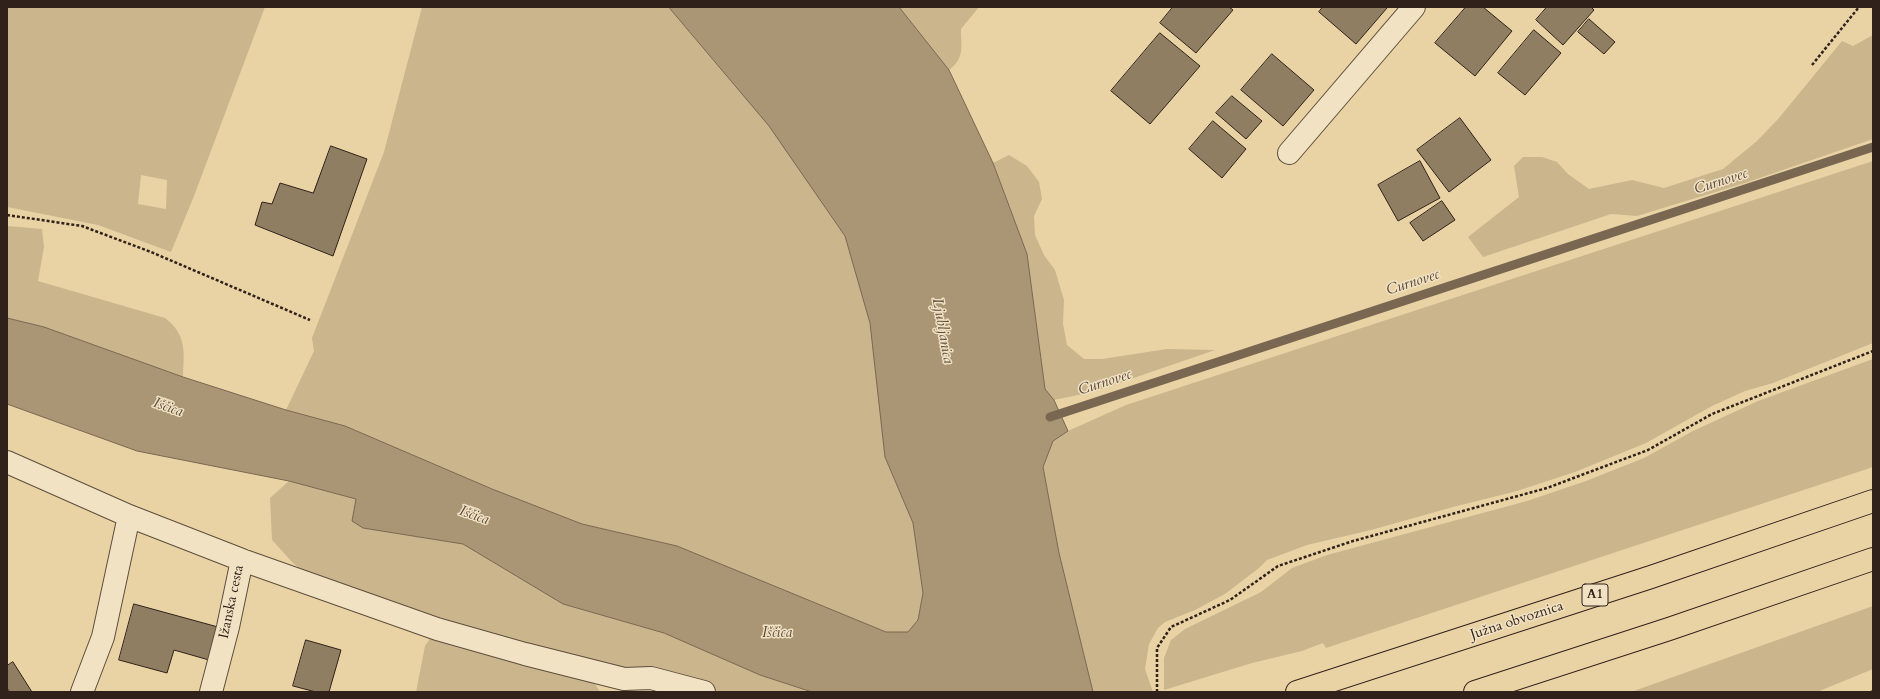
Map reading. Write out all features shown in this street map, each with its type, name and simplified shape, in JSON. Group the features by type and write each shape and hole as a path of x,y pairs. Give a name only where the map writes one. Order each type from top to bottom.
{"highway":[{"name":"Južna obvoznica","path":"1306,689 1651,577 1873,501"},
{"path":"1475,692 1669,629 1873,559"}],"street":[{"path":"1289,154 1414,7"},
{"name":"Ižanska cesta","path":"7,462 128,516 242,560 228,627 211,692"},
{"path":"82,692 103,637 128,516"},
{"path":"242,560 437,629 624,680 651,678 704,692"}],"path":[{"path":"1812,65 1859,7"},
{"path":"7,215 82,226 152,252 310,320"},
{"path":"1157,692 1157,648 1171,627 1230,600 1278,566 1353,541 1547,488 1648,450 1712,414 1873,351"}],"shaded area":[{"path":"7,7 265,7 194,196 171,252 98,225 7,207","holes":["141,175 167,180 166,209 138,204"]},
{"path":"422,7 670,7 765,117 845,236 864,298 877,355 885,457 913,523 923,593 918,620 908,632 886,632 677,546 582,524 492,489 345,426 286,410 314,351 312,338 384,152"},
{"path":"899,7 979,7 961,29 961,52 958,61 954,66 949,70"},
{"path":"1873,35 1873,139 1748,182 1637,216 1611,214 1483,257 1468,237 1519,197 1514,166 1523,157 1542,157 1557,162 1568,174 1589,189 1632,180 1664,188 1723,169 1757,141 1779,118 1842,41 1853,46"},
{"path":"1009,155 1027,166 1039,182 1042,199 1034,216 1035,235 1044,255 1055,270 1064,300 1063,324 1067,345 1084,359 1102,359 1167,349 1215,350 1093,392 1054,400 1045,389 1027,254 993,163"},
{"path":"1873,161 1873,343 1773,383 1745,391 1712,406 1646,443 1575,472 1517,491 1371,530 1307,545 1267,560 1225,594 1195,610 1165,622 1158,628 1149,644 1145,669 1153,692 1093,692 1059,553 1043,467 1053,441 1068,431 1126,405"},
{"path":"7,226 42,229 44,247 38,281 165,318 172,324 181,337 183,344 183,377 44,327 7,318"},
{"path":"1873,359 1873,467 1326,648 1323,643 1302,651 1252,663 1164,690 1164,658 1171,640 1185,629 1261,592 1292,568 1327,555 1527,501 1586,481 1644,458 1693,431 1758,401"},
{"path":"289,481 357,499 352,521 363,528 463,544 563,604 664,633 760,675 811,692 722,692 647,672 602,669 316,581 293,563 272,540 270,498"},
{"path":"1873,606 1873,669 1817,692 1631,692"},
{"path":"433,634 590,676 600,692 416,692 425,646"}],"water":[{"path":"669,7 899,7 949,70 993,163 1027,254 1045,389 1054,400 1068,431 1053,441 1043,467 1059,553 1093,692 812,692 760,675 664,633 563,604 463,544 363,528 352,521 356,499 289,481 137,451 7,404 7,318 44,327 183,377 286,410 345,426 492,489 582,524 677,546 886,632 908,632 918,620 923,593 913,523 885,457 870,323 845,236 769,126"}],"building":[{"path":"1173,7 1229,7 1233,10 1196,53 1160,23"},
{"path":"1323,7 1387,8 1356,44 1319,12"},
{"path":"1466,7 1483,7 1512,31 1475,76 1435,43"},
{"path":"1547,7 1591,7 1594,10 1563,45 1536,20"},
{"path":"1589,19 1615,42 1604,54 1578,32"},
{"path":"1534,30 1561,53 1525,95 1498,73"},
{"path":"1160,33 1200,66 1150,124 1111,91"},
{"path":"1272,54 1314,90 1283,126 1241,90"},
{"path":"1232,96 1262,121 1246,139 1216,113"},
{"path":"1460,118 1491,160 1449,192 1417,150"},
{"path":"1213,121 1246,149 1222,178 1189,149"},
{"path":"331,146 367,159 333,256 255,225 262,202 272,204 280,183 313,193"},
{"path":"1420,161 1440,198 1398,221 1378,185"},
{"path":"1442,201 1455,220 1423,241 1410,223"},
{"path":"134,604 218,627 209,660 174,650 167,673 119,660"},
{"path":"306,640 341,650 329,692 316,692 293,686"},
{"path":"13,662 32,692 10,692 7,688 7,666"}],"waterway":[{"name":"Curnovec","path":"1050,417 1873,147"}],"water label":[{"name":"Ljubljanica","path":"942,331"},
{"name":"Iščica","path":"168,408"},
{"name":"Iščica","path":"474,516"},
{"name":"Iščica","path":"777,634"}]}
